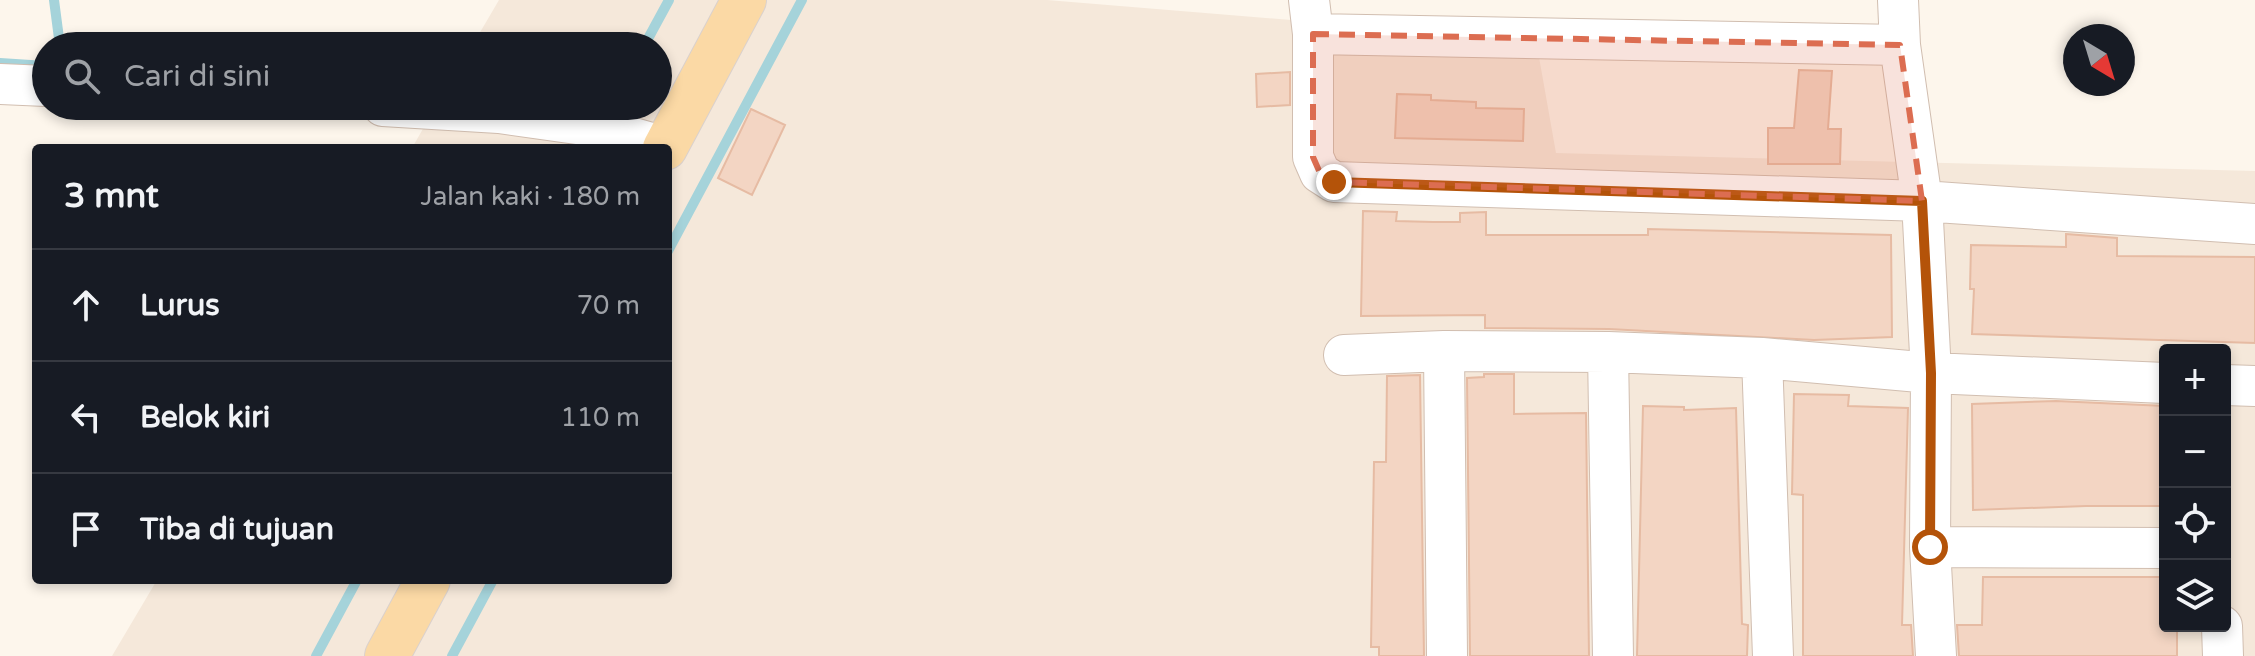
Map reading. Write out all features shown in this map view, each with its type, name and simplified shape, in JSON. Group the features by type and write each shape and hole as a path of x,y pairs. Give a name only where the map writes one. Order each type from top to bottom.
{"main road":[{"path":"672,114 744,0"},
{"path":"653,144 668,120"},
{"path":"387,656 426,584"}],"street":[{"path":"1898,0 1900,45 1922,201 1931,373 1930,547 1936,656"},
{"path":"1900,45 1311,17 1313,157 1320,173 1334,182 1922,201 2255,224"},
{"path":"0,84 32,85"},
{"path":"549,120 591,126 653,144"},
{"path":"1344,355 1444,351 1608,352 1762,358 1931,373 2159,383"},
{"path":"1444,351 1447,656"},
{"path":"1608,352 1613,656"},
{"path":"1762,358 1773,656"},
{"path":"2231,385 2255,386"},
{"path":"1930,547 2159,548"},
{"path":"2222,632 2223,656"}],"highlighted area":[{"path":"1313,34 1900,45 1922,201 1334,182 1320,173 1313,157"}],"shaded area":[{"path":"499,0 1047,0 1536,40 1556,153 2255,171 2255,656 112,656 155,584 672,584 672,144 414,144 428,120 672,120 672,32 480,32"}],"building":[{"path":"1799,70 1832,71 1828,129 1841,129 1840,164 1768,164 1768,128 1794,128"},
{"path":"1290,72 1290,105 1257,107 1256,74"},
{"path":"1397,94 1431,95 1431,100 1476,102 1476,108 1524,109 1523,141 1395,138"},
{"path":"751,109 785,125 752,195 718,178"},
{"path":"1363,211 1397,212 1396,221 1433,222 1460,222 1460,213 1486,212 1486,235 1648,235 1648,229 1891,235 1892,337 1814,340 1609,329 1485,328 1485,315 1361,316"},
{"path":"2066,234 2117,238 2117,256 2255,257 2255,343 1972,334 1974,289 1970,289 1971,245 2066,247"},
{"path":"1484,374 1514,374 1514,414 1586,413 1589,656 1470,656 1467,378 1484,377"},
{"path":"1420,375 1424,656 1379,656 1379,647 1371,647 1374,462 1386,462 1387,376"},
{"path":"1794,394 1849,395 1848,406 1908,408 1902,625 1911,625 1913,656 1803,656 1803,495 1792,494"},
{"path":"2056,401 2159,406 2159,506 1973,510 1972,404"},
{"path":"1643,406 1684,407 1684,410 1736,408 1742,624 1748,625 1747,656 1637,656"},
{"path":"1983,577 2159,577 2159,632 2177,632 2177,656 1959,656 1957,625 1982,625"}],"waterway":[{"path":"54,0 58,32"},
{"path":"652,32 669,0"},
{"path":"672,244 802,0"},
{"path":"0,63 32,65"},
{"path":"316,656 355,584"},
{"path":"452,656 491,584"}],"route":[{"path":"1334,182 1443,188 1922,201 1931,373 1930,547"}]}
